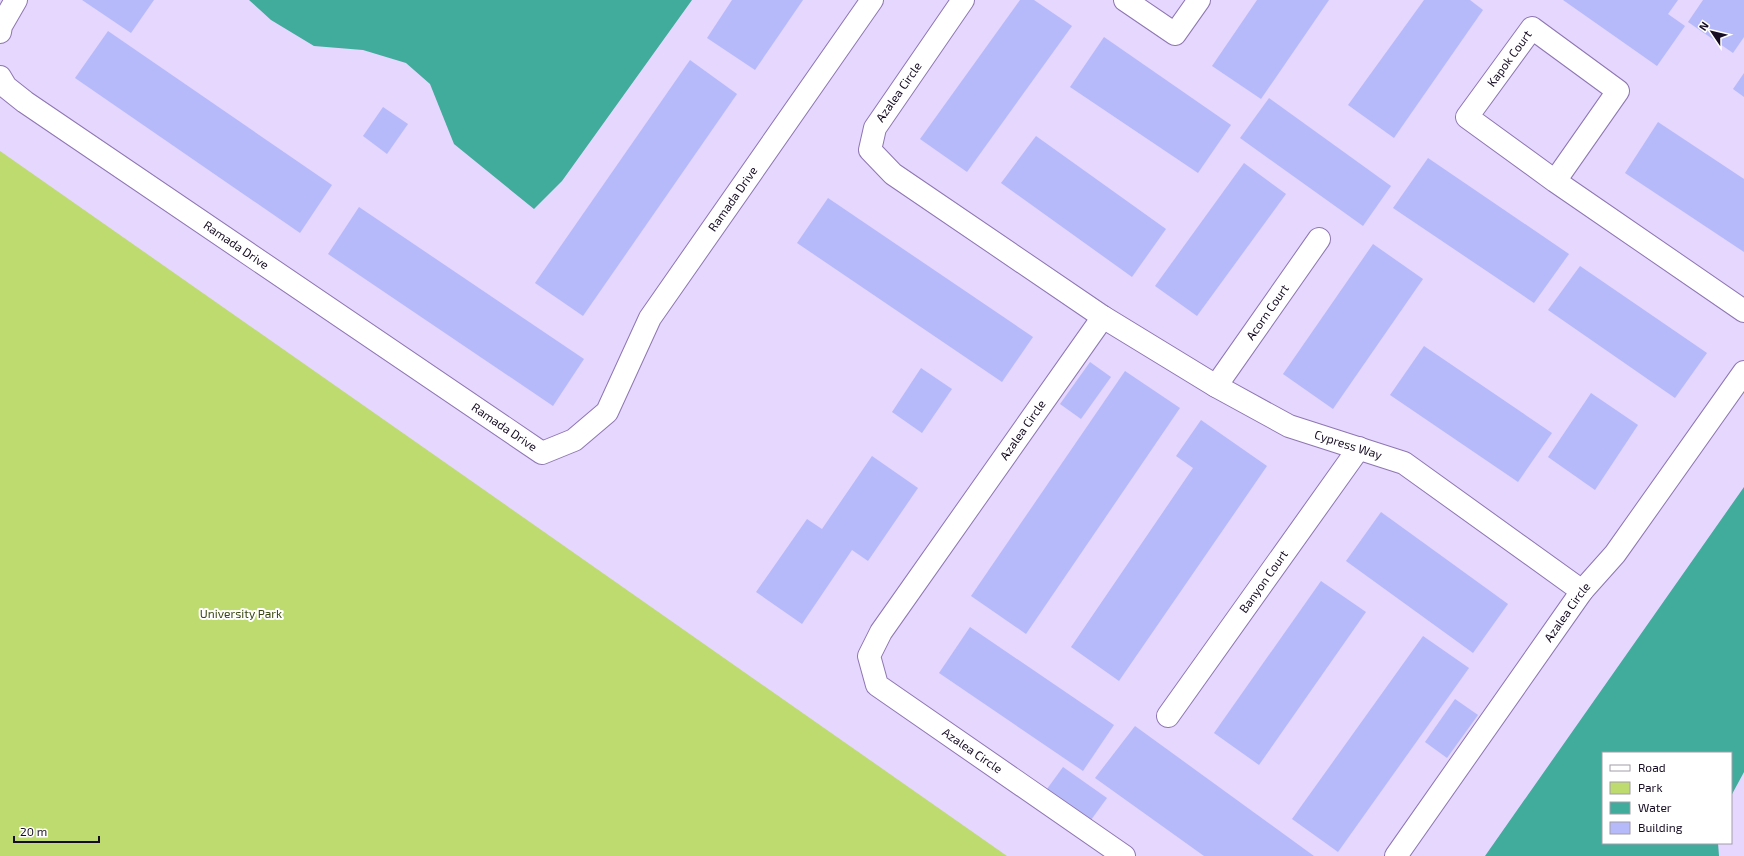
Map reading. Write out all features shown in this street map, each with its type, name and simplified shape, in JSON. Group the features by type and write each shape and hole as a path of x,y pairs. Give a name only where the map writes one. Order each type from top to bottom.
{"street":[{"path":"0,32 1,26 16,0"},
{"name":"Ramada Drive","path":"0,77 6,87 25,102 542,453 574,440 607,412 650,318 872,0"},
{"name":"Azalea Circle","path":"963,0 875,128 870,150 893,174 1103,317 881,632 869,656 877,685 1124,856"},
{"path":"1125,0 1175,34 1199,0"},
{"name":"Kapok Court","path":"1555,181 1618,91 1532,28 1467,117 1555,181 1744,311"},
{"name":"Acorn Court","path":"1216,386 1319,239"},
{"name":"Cypress Way","path":"1103,317 1216,386 1289,426 1404,463 1582,591"},
{"name":"Azalea Circle","path":"1396,856 1582,591 1615,554 1744,372"},
{"name":"Banyon Court","path":"1168,716 1359,448"}],"green space":[{"name":"University Park","path":"0,151 1007,856 0,856"}],"water":[{"path":"249,0 692,0 562,181 534,209 454,144 430,84 406,63 363,50 314,46 271,20"},
{"path":"1744,487 1744,772 1732,794 1732,752 1602,752 1602,844 1718,844 1719,856 1485,856"}],"building":[{"path":"82,0 154,0 131,33"},
{"path":"732,0 803,0 755,70 707,38"},
{"path":"1020,0 1034,0 1072,26 967,172 920,139"},
{"path":"1257,0 1329,0 1261,99 1212,66"},
{"path":"1424,0 1470,0 1483,10 1394,138 1348,105"},
{"path":"1563,0 1678,0 1668,14 1685,26 1657,66"},
{"path":"1703,0 1744,0 1744,37 1733,53 1688,22"},
{"path":"108,31 332,185 300,233 75,78"},
{"path":"1104,37 1231,125 1198,173 1070,87"},
{"path":"690,60 737,94 583,316 535,283"},
{"path":"1744,73 1744,97 1733,89"},
{"path":"1269,98 1391,186 1363,226 1240,138"},
{"path":"383,107 408,124 387,154 363,136"},
{"path":"1658,122 1744,179 1744,252 1625,173"},
{"path":"1036,136 1166,229 1132,277 1001,183"},
{"path":"1428,158 1569,254 1534,303 1393,208"},
{"path":"1244,163 1286,194 1197,316 1155,286"},
{"path":"828,198 1033,337 1002,382 797,243"},
{"path":"359,207 584,359 553,406 328,254"},
{"path":"1373,244 1423,279 1333,409 1283,374"},
{"path":"1580,266 1707,353 1675,398 1548,310"},
{"path":"1424,346 1552,433 1518,482 1390,395"},
{"path":"1090,362 1111,377 1081,419 1060,404"},
{"path":"921,368 952,389 922,433 892,412"},
{"path":"1125,371 1180,408 1026,634 971,596"},
{"path":"1591,393 1638,425 1595,490 1548,457"},
{"path":"1201,420 1267,466 1119,681 1071,647 1193,468 1176,456"},
{"path":"872,456 918,488 868,561 852,550 802,624 756,592 807,519 822,529"},
{"path":"1381,512 1508,604 1473,653 1346,561"},
{"path":"1321,581 1366,612 1259,765 1214,733"},
{"path":"970,627 1114,725 1083,771 939,673"},
{"path":"1423,636 1469,668 1338,852 1292,819"},
{"path":"1455,699 1478,715 1447,758 1425,742"},
{"path":"1135,726 1314,856 1204,856 1095,778"},
{"path":"1063,767 1107,798 1091,820 1047,789"}]}
